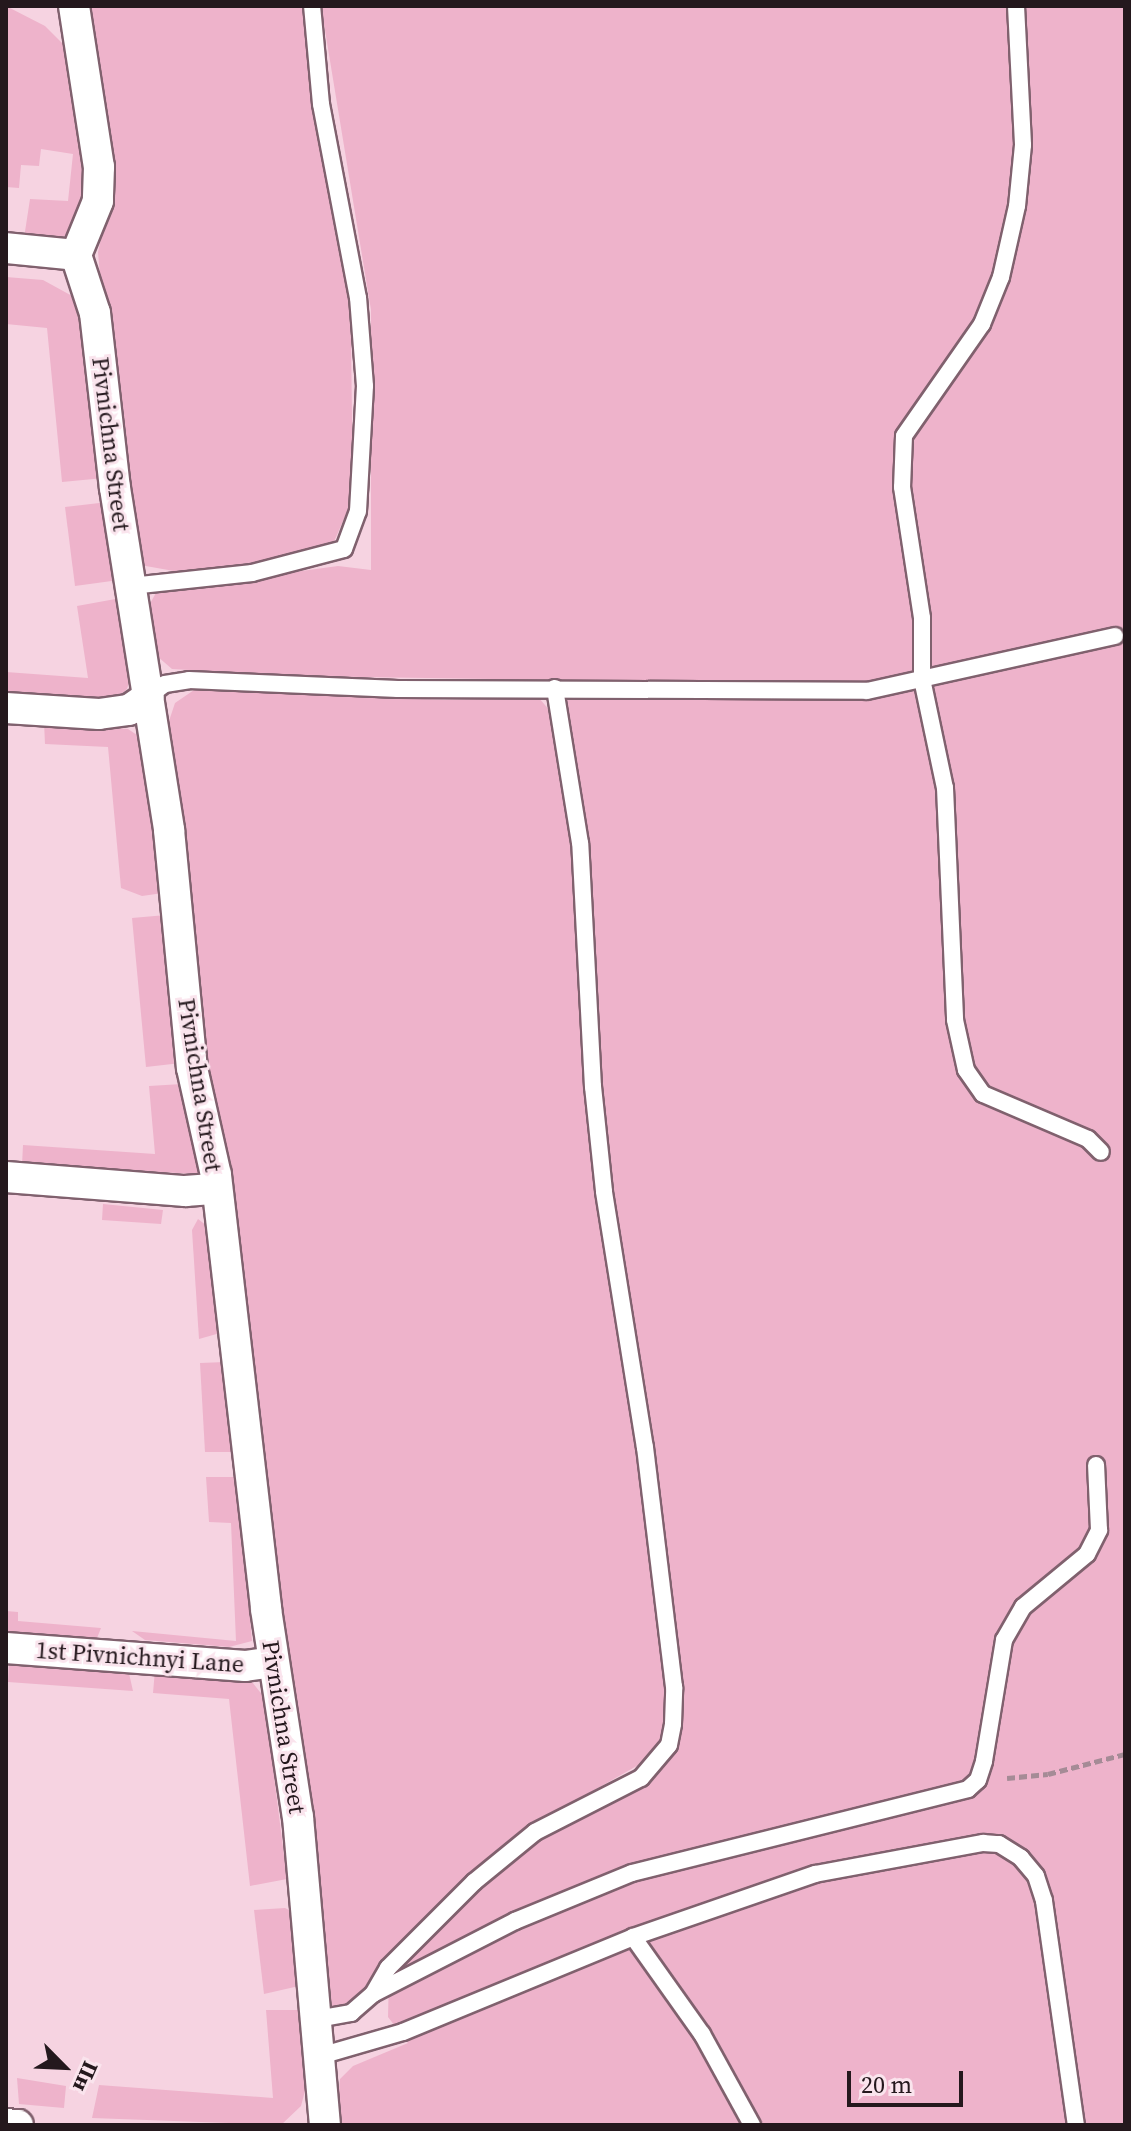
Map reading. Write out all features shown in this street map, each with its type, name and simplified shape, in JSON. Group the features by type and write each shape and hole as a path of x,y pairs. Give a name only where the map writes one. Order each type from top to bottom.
{"street":[{"path":"6,248 76,255 98,201 99,167 74,6"},
{"name":"Pivnichna Street","path":"76,255 95,313 131,586 169,830 192,1068 216,1189 273,1662 298,1817 325,2125"},
{"path":"6,708 99,714 129,710 149,696"},
{"path":"6,1177 185,1191 216,1189"},
{"name":"1st Pivnichnyi Lane","path":"6,1648 245,1666 273,1662"},
{"path":"6,2124 18,2125"}],"lane":[{"path":"131,586 252,573 344,549 358,511 365,386 360,323 321,104 312,6"},
{"path":"1016,6 1023,145 1017,206 1001,277 982,324 904,436 902,487 922,618 922,679 945,788 955,1020 966,1070 983,1094 1088,1139 1101,1152"},
{"path":"149,696 165,684 189,680 398,689 867,691 1115,636"},
{"path":"373,1994 388,1968 474,1882 535,1832 641,1778 669,1745 673,1724 674,1687 645,1448 601,1161 580,843 555,688"},
{"path":"317,2019 351,2013 373,1994 515,1921 632,1873 968,1789 978,1780 1004,1640 1023,1607 1087,1554 1099,1530 1096,1465"},
{"path":"320,2056 403,2032 633,1937 815,1874 983,1843 999,1844 1026,1862 1044,1901 1076,2125"},
{"path":"633,1937 702,2034 752,2125"}],"path":[{"path":"978,1780 1048,1774 1125,1754"}],"shaded area":[{"path":"6,6 45,26 71,52 87,203 67,235 49,241 24,238 30,199 68,201 73,154 41,149 39,166 21,165 19,188 6,187"},
{"path":"86,6 305,6 347,279 351,339 353,498 333,544 296,559 231,567 174,571 140,565 102,300 98,252 110,198"},
{"path":"321,6 1125,6 1125,2125 336,2125 340,2079 353,2066 408,2043 388,2017 389,1976 482,1886 541,1838 647,1780 673,1749 651,1445 610,1190 599,1086 587,840 559,680 296,676 172,669 157,656 147,609 157,591 338,566 371,570 371,310"},
{"path":"6,277 43,280 74,297 83,318 104,478 62,482 47,328 6,324"},
{"path":"108,502 119,580 75,586 65,507"},
{"path":"121,598 131,676 127,689 110,704 6,699 6,672 88,678 77,606"},
{"path":"197,688 445,700 538,697 551,712 570,818 586,1110 634,1407 668,1694 662,1739 642,1763 515,1835 384,1963 369,1986 337,2010 330,2010 198,1009 170,757 168,724 175,703"},
{"path":"44,722 128,729 140,737 163,893 142,896 121,888 108,747 45,744"},
{"path":"166,915 181,1063 146,1067 132,918"},
{"path":"182,1084 203,1168 197,1174 22,1165 23,1145 155,1154 149,1086"},
{"path":"103,1204 163,1210 161,1224 102,1220"},
{"path":"198,1219 207,1226 211,1241 220,1333 199,1339 192,1230"},
{"path":"225,1362 236,1452 205,1452 200,1363"},
{"path":"206,1477 238,1477 252,1641 229,1647 145,1640 132,1631 236,1641 231,1523 209,1522"},
{"path":"6,1611 18,1612 18,1621 101,1628 97,1638 6,1634"},
{"path":"9,1660 128,1669 133,1691 8,1682"},
{"path":"155,1670 236,1677 252,1682 264,1697 287,1879 250,1886 229,1699 153,1693"},
{"path":"285,1908 291,1911 299,1986 264,1994 254,1910"},
{"path":"266,2010 302,2010 306,2087 301,2106 281,2125 92,2118 99,2085 273,2098"},
{"path":"17,2078 66,2086 64,2108 19,2104"}]}
